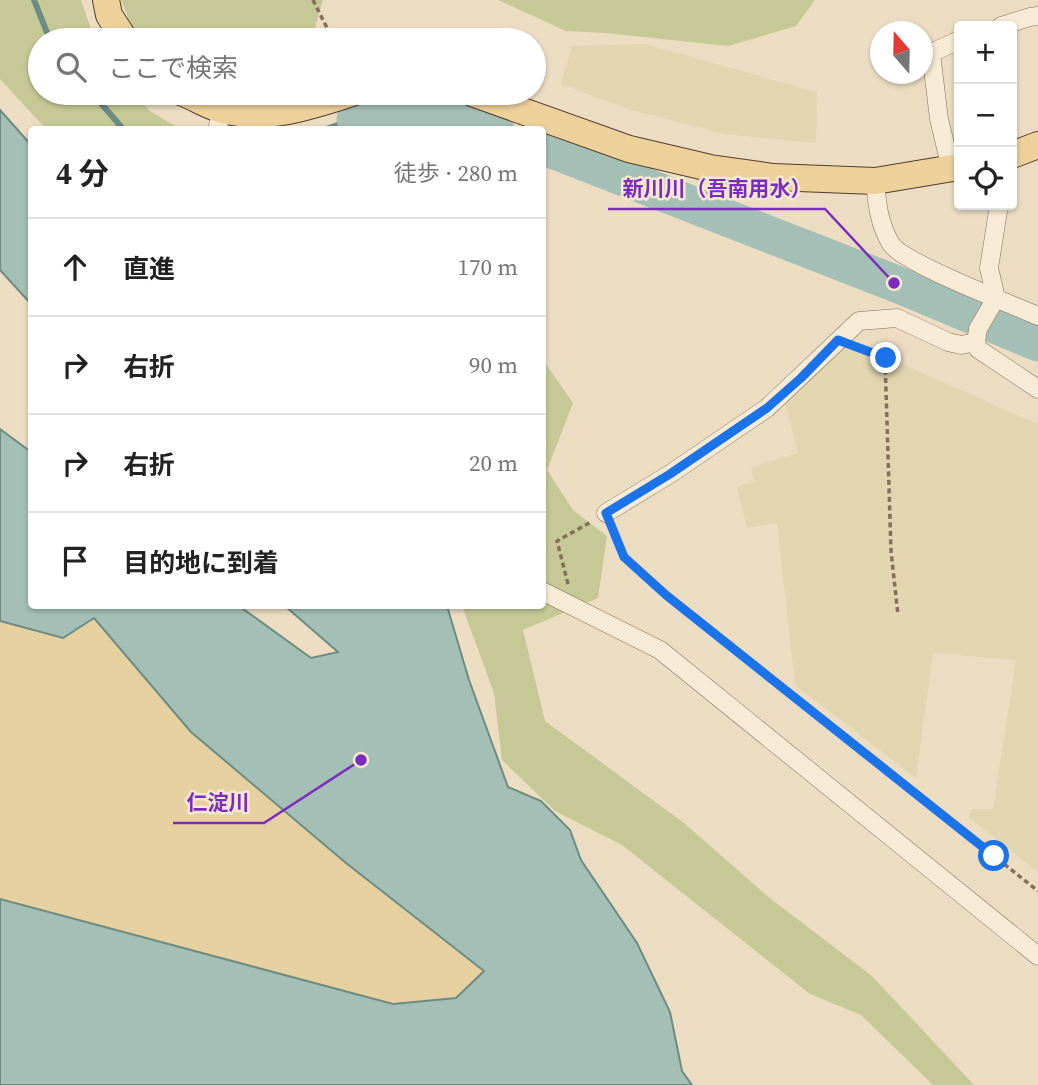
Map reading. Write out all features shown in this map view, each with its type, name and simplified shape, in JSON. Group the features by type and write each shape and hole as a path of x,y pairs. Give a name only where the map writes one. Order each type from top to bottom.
{"main road":[{"path":"106,0 110,15 118,28"},
{"path":"199,105 219,120 317,105"},
{"path":"506,105 629,149 710,168 773,177 875,181 954,168"},
{"path":"1017,153 1038,145"}],"street":[{"path":"1017,21 1038,16"},
{"path":"954,42 931,53 939,119 954,165"},
{"path":"875,181 879,219 892,247 993,304 1038,316"},
{"path":"998,210 989,268 993,304 977,336 978,349 1038,389"},
{"path":"606,513 670,474 767,408 859,321 897,318 948,342 961,345 977,336"},
{"path":"546,593 660,650 1038,956"}],"path":[{"path":"313,0 327,28"},
{"path":"838,340 886,358 891,551 898,615"},
{"path":"573,607 557,541 606,513 624,557 666,595 1038,891"}],"shaded area":[{"path":"645,44 817,92 816,143 724,134 628,109 561,84 572,46"},
{"path":"0,110 28,142 28,301 0,270"},
{"path":"839,346 893,360 1038,424 1038,872 969,818 972,809 993,809 1016,660 933,653 916,778 795,685 777,523 747,528 737,487 754,481 751,467 798,453 785,402"},
{"path":"0,429 28,450 28,609 243,609 311,658 338,652 288,609 448,609 469,680 508,787 541,801 570,830 581,860 637,943 670,1012 682,1071 692,1085 0,1085 0,899 393,1004 456,998 484,971 346,863 191,732 94,618 63,638 0,621"}],"green space":[{"path":"0,0 81,0 91,28 28,28 28,105 144,105 175,126 43,126 0,79"},
{"path":"121,0 323,0 315,28 132,28"},
{"path":"498,0 815,0 796,26 728,46 566,31"},
{"path":"390,121 425,126 361,126"},
{"path":"546,364 573,403 547,470 573,510 607,536 598,598 523,630 545,721 684,823 771,899 872,976 974,1085 933,1085 861,1015 810,994 622,845 555,811 502,760 494,693 463,609 546,609"}],"sand":[{"path":"94,618 191,732 346,863 484,971 456,998 394,1004 0,899 0,621 63,638"}],"waterway":[{"path":"34,0 45,28"},
{"path":"102,105 121,126"},
{"path":"355,119 396,108 437,110 484,126"},
{"path":"335,126 355,119"},
{"path":"546,148 894,283 1038,343"}],"place":[{"name":"新川川（吾南用水）","path":"894,283"},
{"name":"仁淀川","path":"361,760"}],"route":[{"path":"886,358 838,340 767,408 670,474 606,513 624,557 666,595 994,856"}]}
